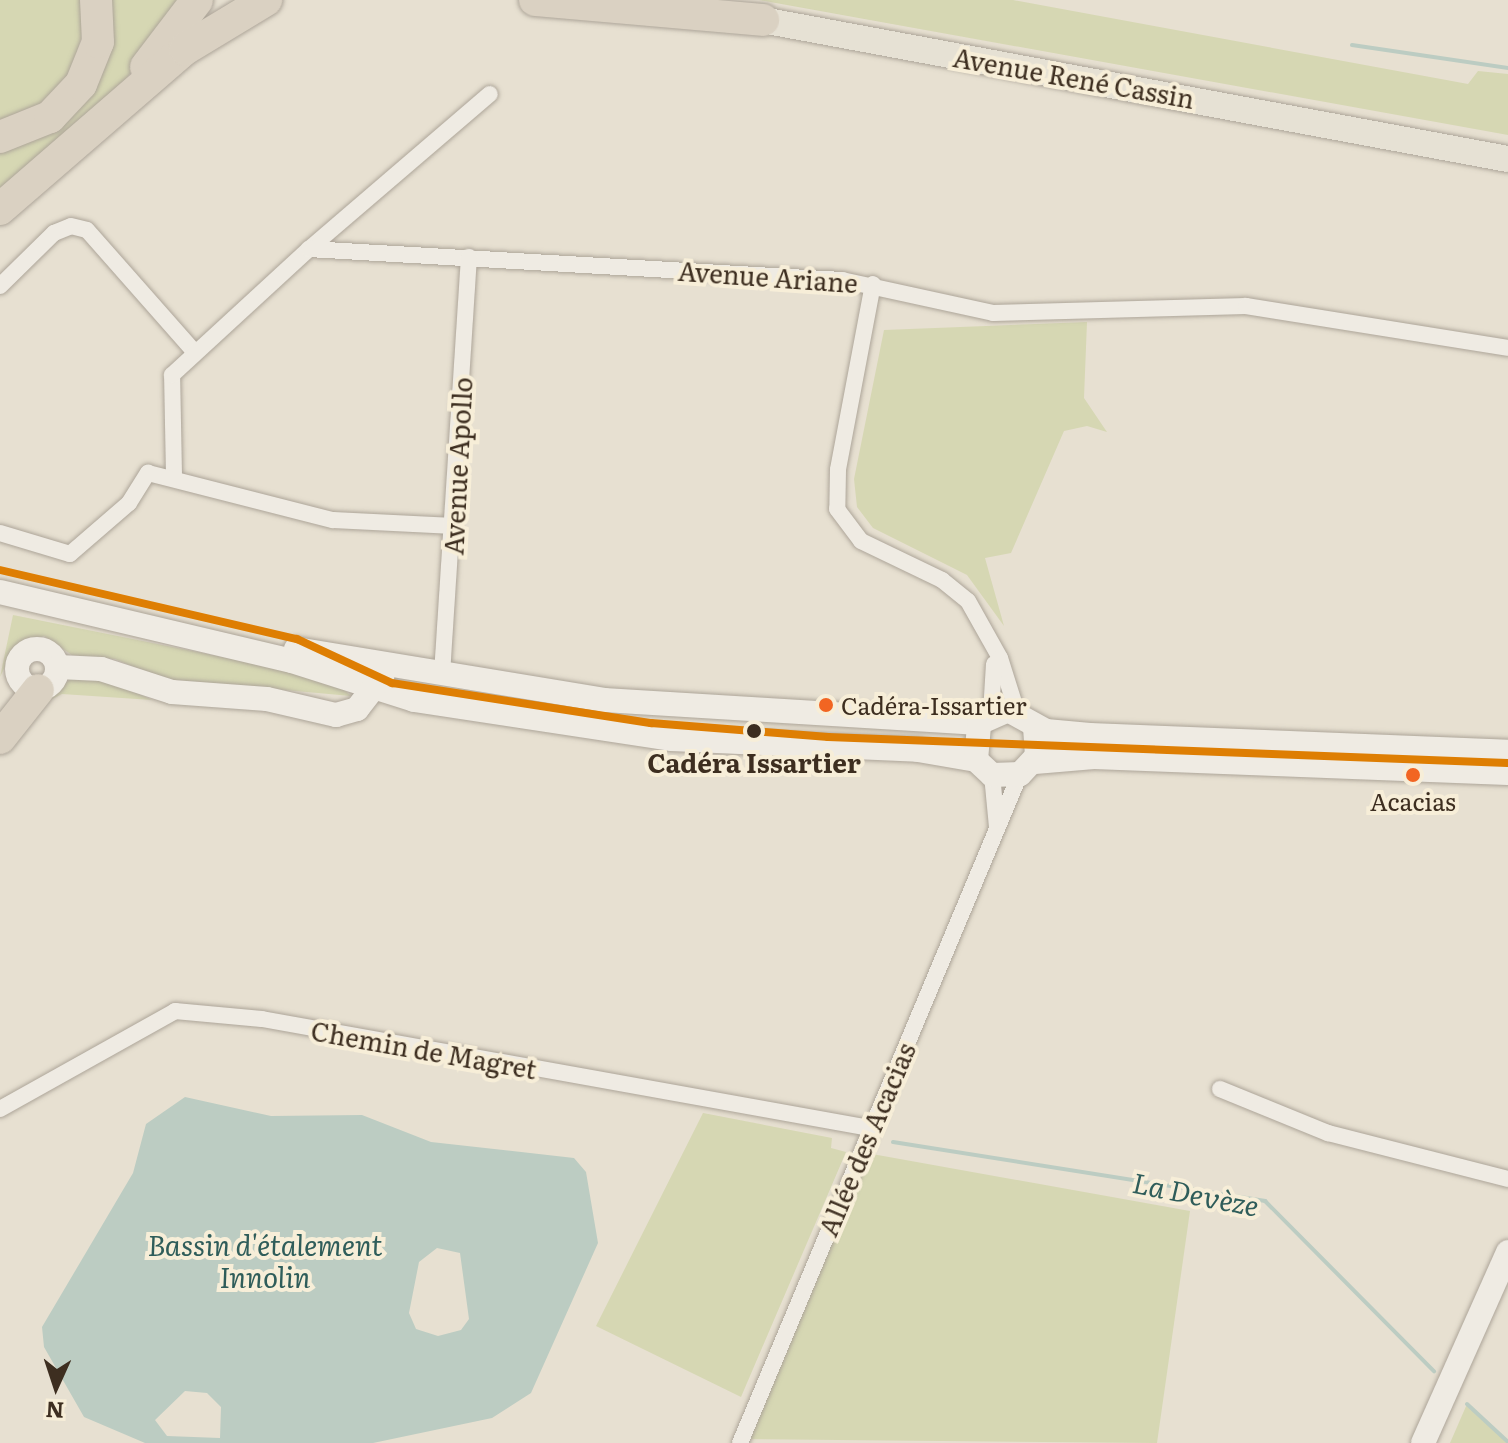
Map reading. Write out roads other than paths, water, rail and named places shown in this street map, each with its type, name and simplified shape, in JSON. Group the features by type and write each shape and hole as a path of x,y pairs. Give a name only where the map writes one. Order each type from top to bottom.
{"highway":[{"path":"0,137 50,117 81,84 98,42 96,0"},
{"path":"103,124 197,0"},
{"path":"0,209 103,124 196,41 266,0"},
{"path":"535,0 763,20"},
{"path":"0,738 48,679"}],"main road":[{"name":"Avenue René Cassin","path":"644,0 1507,158"}],"street":[{"path":"174,475 172,375 192,349 490,94"},
{"path":"0,286 54,233 71,226 87,230 192,349"},
{"name":"Avenue Ariane","path":"309,249 873,284 968,311 1246,306 1508,348"},
{"name":"Avenue Apollo","path":"442,674 454,526 469,257"},
{"path":"873,284 838,470 837,509 861,541 961,594 991,642 1026,719 1028,768"},
{"path":"0,533 70,554 129,503 148,473 174,475 333,520 454,526"},
{"path":"0,592 159,628 372,689 671,739 918,750 984,767 1028,768 1078,757 1508,773"},
{"path":"159,628 534,689 1508,752"},
{"path":"984,767 985,718 997,687 991,642"},
{"path":"48,679 101,669 172,692 267,699 336,715 357,709 387,676 516,695 534,689"},
{"name":"Allée des Acacias","path":"984,767 995,836"},
{"name":"Allée des Acacias","path":"740,1443 870,1128 995,836 1028,768"},
{"name":"Chemin de Magret","path":"0,1109 175,1011 262,1019 870,1128"},
{"path":"1220,1089 1328,1133 1508,1179"},
{"path":"1423,1443 1508,1252"}],"water":[{"name":"Bassin d'étalement Innolin","path":"185,1097 271,1116 362,1115 431,1142 574,1158 586,1172 598,1243 531,1393 492,1418 373,1443 145,1443 84,1417 44,1347 42,1327 133,1173 146,1124","holes":["437,1248 460,1253 469,1319 461,1330 438,1336 416,1329 409,1313 419,1262","185,1391 207,1393 221,1407 220,1438 167,1436 155,1420"]}],"waterway":[{"path":"1352,45 1508,68"},
{"name":"La Devèze","path":"893,1142 1265,1201 1434,1371"},
{"name":"La Devèze","path":"1467,1404 1508,1442"}],"place":[{"name":"Cadéra-Issartier","path":"826,705"},
{"name":"Cadéra Issartier","path":"754,731"},
{"name":"Acacias","path":"1413,775"}]}
